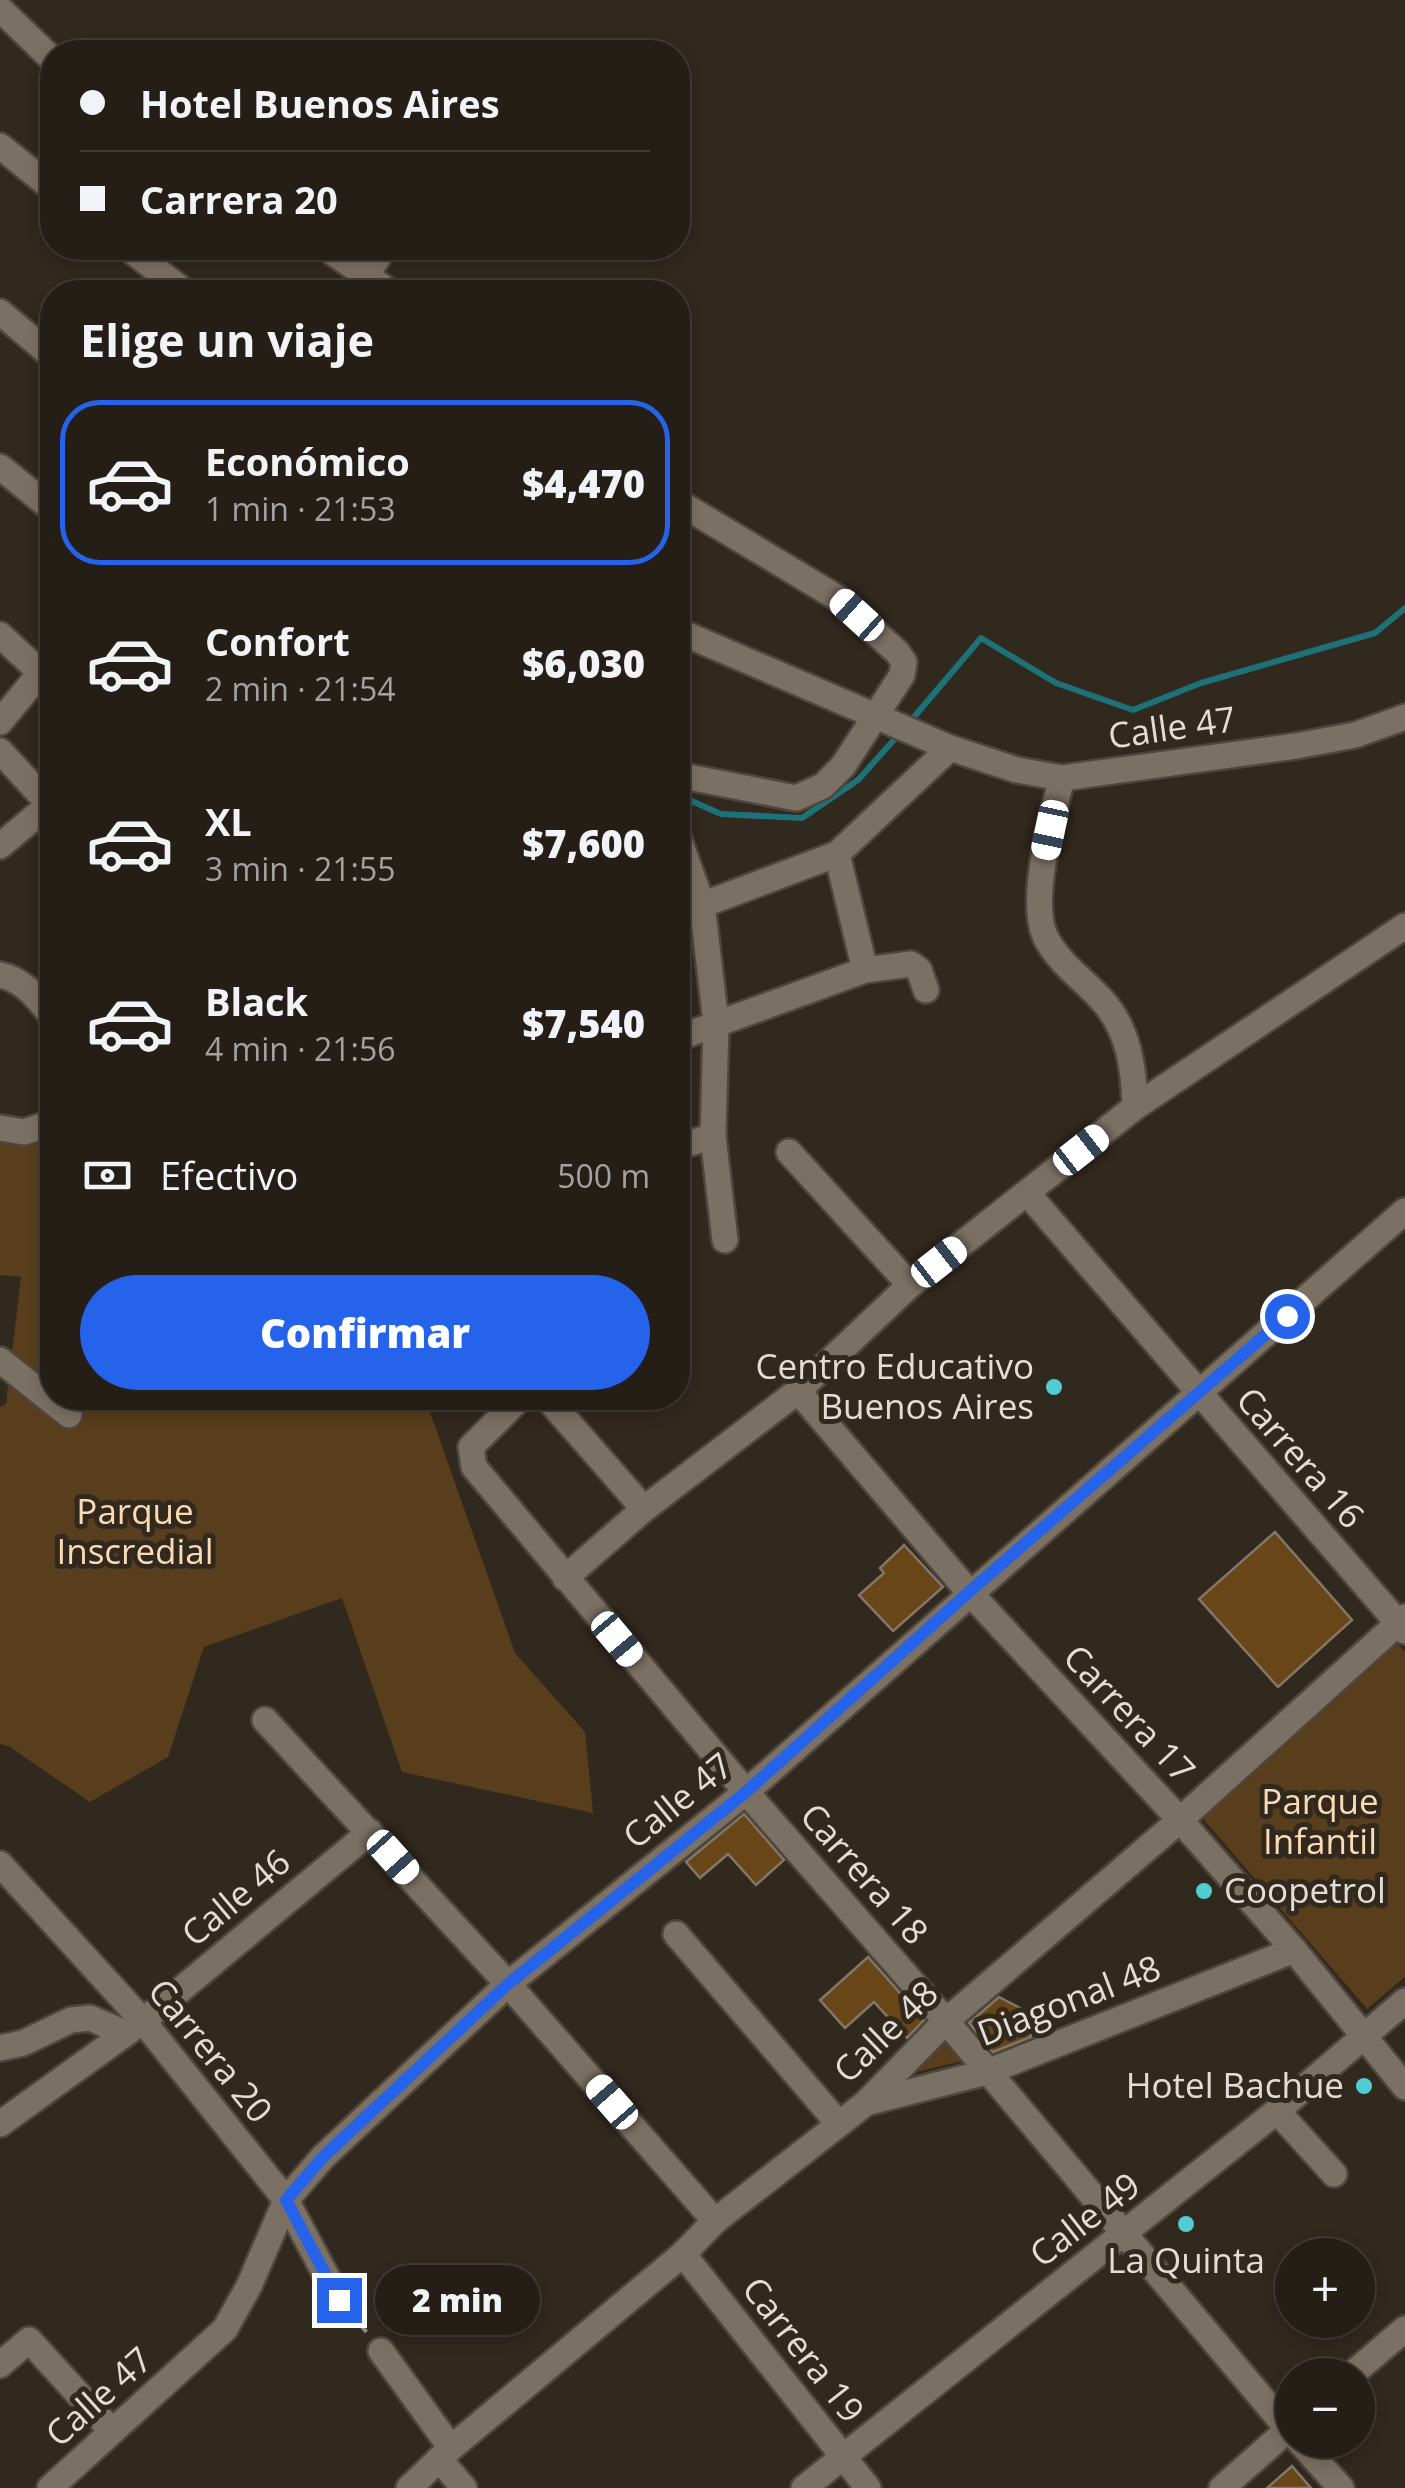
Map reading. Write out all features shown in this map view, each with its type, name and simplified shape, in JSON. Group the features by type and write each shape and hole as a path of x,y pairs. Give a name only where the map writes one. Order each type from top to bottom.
{"street":[{"path":"0,9 40,47"},
{"path":"0,146 40,178"},
{"path":"144,260 170,280"},
{"path":"338,260 357,280"},
{"path":"0,312 40,346"},
{"path":"0,466 40,499"},
{"path":"690,509 836,597 904,662 886,718 822,786 796,798 690,777"},
{"name":"Calle 47","path":"690,635 938,742 1017,770 1062,778 1296,746 1355,735 1405,717"},
{"path":"0,636 40,665"},
{"path":"0,722 40,681"},
{"path":"690,909 838,854 938,742"},
{"path":"0,751 40,793"},
{"path":"1062,778 1045,852 1040,893 1043,933 1060,960 1103,1001 1116,1020 1132,1064 1135,1107"},
{"path":"0,846 40,814"},
{"path":"838,854 865,970"},
{"path":"690,871 702,904 716,1023 713,1136 725,1240"},
{"path":"565,1578 644,1509 798,1390 910,1285 1135,1107 1405,926"},
{"path":"690,1033 865,970 911,964 919,970 926,990"},
{"path":"0,975 13,978 40,1002"},
{"path":"0,1128 24,1132 40,1127"},
{"path":"690,1143 713,1136"},
{"path":"789,1152 910,1285"},
{"name":"Carrera 16","path":"1027,1193 1198,1394 1403,1624"},
{"name":"Calle 47","path":"50,2488 225,2329 250,2286 286,2200 323,2157 508,1984 746,1792 1405,1211"},
{"path":"0,1360 40,1391"},
{"name":"Carrera 17","path":"798,1390 969,1592 1294,1950 1405,2087"},
{"path":"65,1410 70,1414"},
{"name":"Carrera 18","path":"508,1410 471,1447 474,1468 1275,2411"},
{"path":"557,1410 644,1509"},
{"name":"Calle 48","path":"409,2488 445,2453 683,2254 715,2221 866,2103 946,2021 1403,1624"},
{"path":"265,1720 508,1984 715,2221"},
{"name":"Calle 46","path":"0,2124 133,2027 370,1832"},
{"name":"Carrera 20","path":"0,1864 133,2027 286,2200 339,2300"},
{"path":"676,1934 839,2124"},
{"name":"Diagonal 48","path":"866,2103 987,2072 1294,1950"},
{"name":"Calle 49","path":"804,2488 1277,2111 1405,2001"},
{"path":"0,2048 23,2043 71,2020 90,2018 133,2027"},
{"path":"1277,2111 1334,2174"},
{"name":"Carrera 19","path":"683,2254 868,2488"},
{"path":"1372,2358 1405,2329"},
{"path":"0,2365 28,2340 112,2431"},
{"path":"381,2351 464,2488"},
{"path":"1222,2488 1275,2446"},
{"name":"Carrera 18","path":"1316,2458 1342,2488"}],"path":[{"path":"339,2300 381,2351"}],"green space":[{"name":"Parque Inscredial","path":"40,1133 40,1410 429,1410 515,1653 585,1732 593,1813 402,1772 342,1598 204,1647 168,1757 90,1802 0,1744 0,1407 6,1404 21,1277 0,1275 0,1138"},
{"name":"Parque Infantil","path":"1397,1643 1405,1652 1405,1977 1367,2009 1199,1814"},
{"path":"943,2029 971,2059 887,2079"}],"building":[{"path":"1275,1532 1352,1620 1278,1687 1199,1599"},
{"path":"904,1545 943,1587 893,1631 859,1595 884,1573 880,1568"},
{"path":"744,1814 784,1860 756,1885 728,1854 700,1878 686,1862"},
{"path":"868,1957 924,2020 907,2038 874,2002 845,2028 820,2000"},
{"path":"999,1997 1024,2010 1031,2037 993,2052 969,2023"},
{"path":"1292,2466 1311,2488 1267,2488"}],"waterway":[{"path":"909,723 981,638 1056,683 1133,710 1201,683 1375,633 1405,608"},
{"path":"690,800 721,814 802,818 858,780 901,732"}],"place":[{"name":"Centro Educativo Buenos Aires","path":"1054,1387"},
{"name":"Coopetrol","path":"1204,1891"},
{"name":"Hotel Bachue","path":"1364,2086"},
{"name":"La Quinta","path":"1186,2224"}],"route":[{"path":"339,2300 286,2200 323,2157 508,1984 746,1792 1287,1316"}]}
